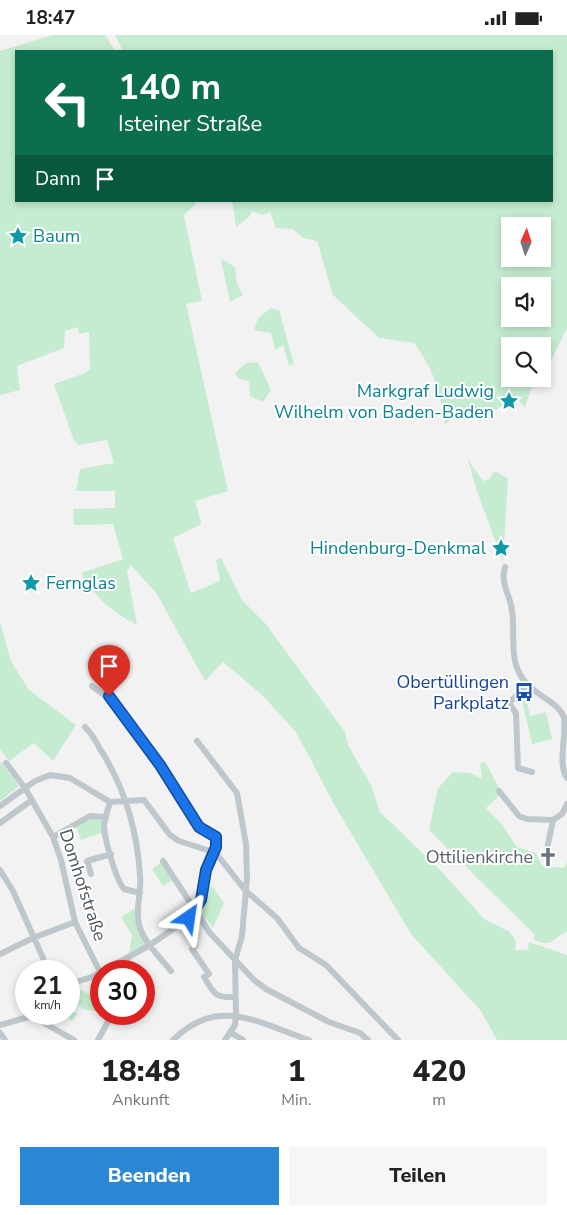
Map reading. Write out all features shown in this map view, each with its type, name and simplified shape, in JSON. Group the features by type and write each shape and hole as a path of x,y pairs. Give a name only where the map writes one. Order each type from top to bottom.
{"street":[{"path":"505,567 502,579 512,613 514,658 528,685 555,706 564,717 567,730 564,770 567,777"},
{"path":"528,685 509,703 516,713 518,768 532,772"},
{"path":"92,686 112,699 160,765 196,823 216,837 217,843 207,865 201,900 195,911 181,925 122,960"},
{"path":"85,727 110,765 125,802 138,853 140,893 138,922 150,945 171,971"},
{"path":"197,741 236,793 246,844 242,936 235,960 234,997 236,1016 235,1025 225,1040"},
{"name":"Domhofstraße","path":"6,763 25,788 53,837 63,868 76,922 93,960"},
{"path":"0,806 43,777 58,775 73,780 110,802 144,800 170,835 184,843 213,852 245,890 271,911 299,948 326,965 398,1040"},
{"path":"499,791 510,807 523,818 553,820 562,814 567,804"},
{"path":"0,823 32,801"},
{"path":"110,802 106,817 105,833 111,855 121,885 128,890 140,893"},
{"path":"53,837 90,816 106,817"},
{"path":"548,849 553,820"},
{"path":"91,873 87,861 111,855"},
{"path":"163,861 210,933 254,980 266,989 329,1022 360,1033 368,1040"},
{"path":"0,869 13,891 43,959"},
{"path":"0,954 33,938 76,922"},
{"path":"181,925 195,946 192,949 209,974 204,977 215,994 220,997 234,997"},
{"path":"173,1040 187,1026 198,1020 217,1016 236,1016 309,1040"},
{"path":"0,1025 15,1020"},
{"path":"48,1025 54,1031 74,1040"},
{"path":"98,1040 106,1025"},
{"path":"230,1032 243,1040"},
{"path":"0,1033 5,1040"}],"green space":[{"path":"52,35 105,35 114,50 15,50 15,202 195,202 195,205 184,215 202,301 186,304 228,491 195,501 201,522 200,525 173,538 191,593 220,581 216,560 221,558 242,600 265,623 345,732 348,745 371,785 380,812 442,872 484,919 510,932 516,941 515,950 528,950 529,942 567,955 567,1040 497,1040 481,1011 411,934 335,806 296,732 262,695 223,662 205,681 157,594 131,565 127,571 137,625 105,603 86,582 81,573 123,559 113,524 74,525 73,509 115,508 115,491 76,491 80,469 114,463 107,440 78,445 73,438 54,384 85,373 90,369 89,332 79,334 78,327 65,331 64,348 17,366 20,390 0,395 0,51"},
{"path":"115,35 567,35 567,328 551,361 551,337 501,337 501,387 532,387 525,408 515,396 496,410 456,411 445,425 436,382 414,343 379,338 333,295 317,241 303,238 293,229 276,228 270,212 262,215 252,211 250,216 236,227 232,202 553,202 553,50 122,50"},
{"path":"221,259 235,267 237,284 243,295 230,302"},
{"path":"271,308 279,310 294,364 289,366 283,345 275,350 271,333 254,330 258,318"},
{"path":"258,362 271,390 263,402 250,396 249,382 238,378 235,373 246,363"},
{"path":"468,460 483,481 490,479 494,471 508,478 503,562 477,491"},
{"path":"0,622 11,661 29,690 76,725 53,761 34,743 9,761 0,749"},
{"path":"526,698 530,716 546,712 552,739 532,744 522,700"},
{"path":"0,761 19,786 0,801"},
{"path":"485,762 502,793 486,808 501,823 517,847 536,853 542,866 564,868 567,862 567,931 552,942 544,943 533,939 535,935 429,830 438,788 453,772 470,773 482,779 480,763"},
{"path":"89,818 98,818 103,821 102,833 81,840 76,826"},
{"path":"163,861 175,879 163,886 152,869"},
{"path":"203,886 213,887 224,903 213,928 206,918 202,921 195,911"},
{"path":"136,908 135,919 145,944 129,953 132,935 121,917"},
{"path":"80,990 90,994 90,1010 81,1009"}],"place":[{"name":"Baum","path":"18,236"},
{"name":"Markgraf Ludwig Wilhelm von Baden-Baden","path":"509,401"},
{"name":"Hindenburg-Denkmal","path":"501,548"},
{"name":"Fernglas","path":"31,583"},
{"name":"Obertüllingen Parkplatz","path":"524,692"},
{"name":"Ottilienkirche","path":"548,857"}],"route":[{"path":"109,696 136,730 199,827 216,837 217,843 206,870 200,904 189,918"}]}
